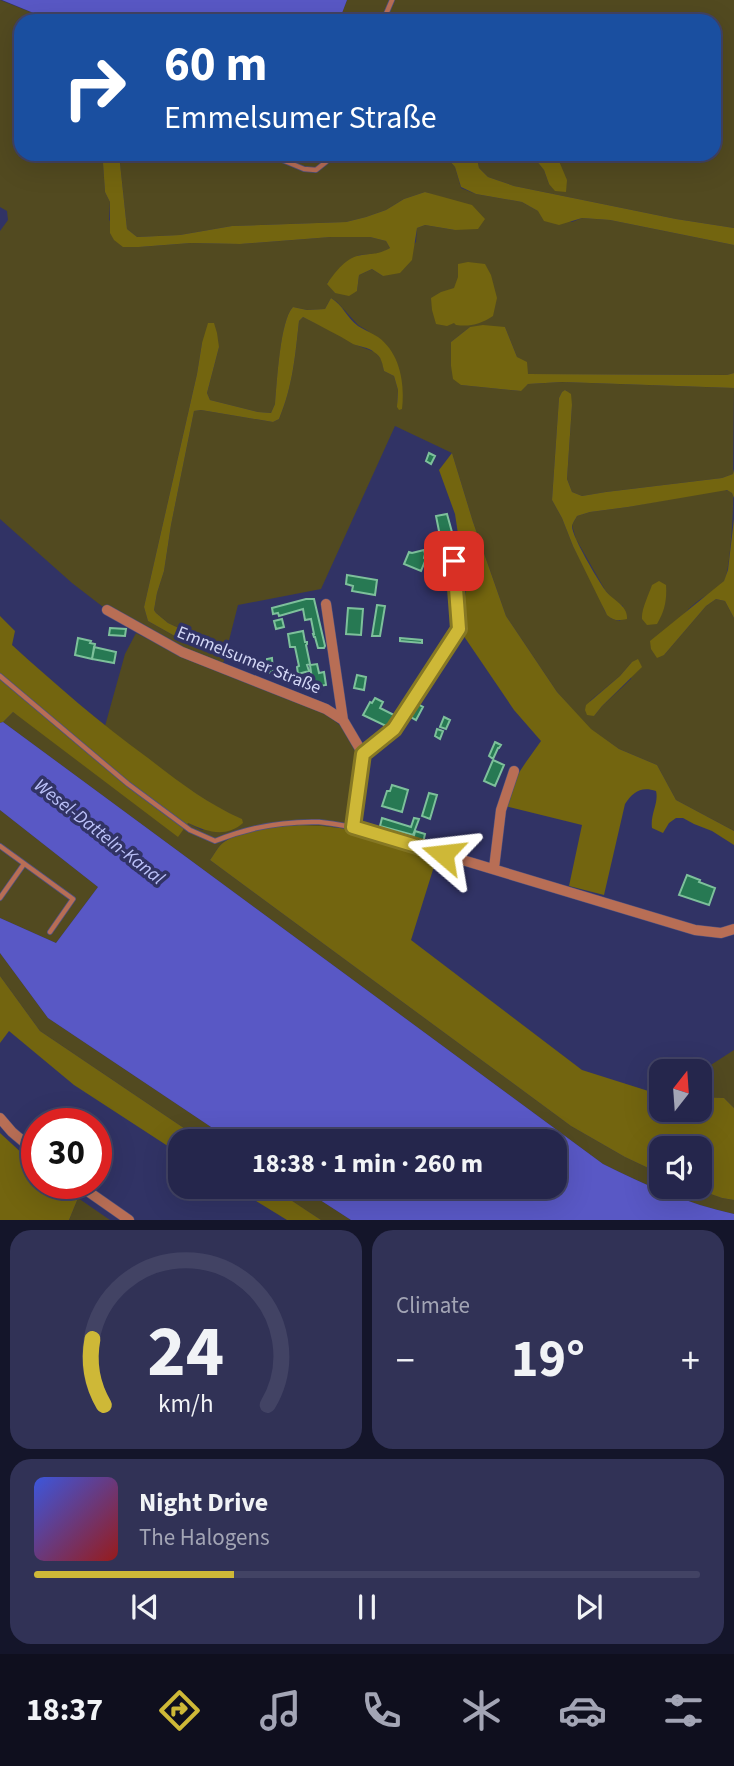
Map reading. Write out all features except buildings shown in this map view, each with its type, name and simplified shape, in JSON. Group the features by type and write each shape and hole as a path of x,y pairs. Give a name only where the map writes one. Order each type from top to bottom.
{"street":[{"path":"454,561 459,629 394,729 363,754 353,827 695,930 721,933 734,929"},
{"name":"Emmelsumer Straße","path":"326,604 342,720"},
{"name":"Emmelsumer Straße","path":"107,610 182,652 326,709 342,720 363,754"},
{"path":"494,868 501,810 514,771"},
{"path":"0,1118 21,1140"},
{"path":"99,1199 130,1220"}],"lane":[{"path":"285,161 304,169 316,170 326,161"},
{"path":"0,676 128,784 190,830 215,841 238,832 280,824 318,822 353,827"},
{"path":"0,846 73,899 50,932"},
{"path":"0,898 24,864"}],"shaded area":[{"path":"0,0 35,14 14,14 14,161 103,161 105,192 110,202 109,220 139,247 191,243 240,244 331,237 370,237 386,241 390,248 380,254 359,255 327,283 335,293 357,291 359,275 372,269 383,276 416,242 417,228 425,225 455,230 447,199 425,192 404,199 386,210 346,222 232,226 180,235 137,237 127,229 120,161 450,161 455,167 461,188 476,194 522,202 538,211 572,222 582,218 610,220 734,245 734,373 528,374 517,357 505,327 470,327 451,342 451,366 461,385 520,391 528,384 562,382 734,388 733,474 722,478 582,496 572,492 567,479 572,405 566,390 562,392 559,398 552,500 605,611 620,621 623,606 615,602 605,590 576,539 572,525 577,516 719,490 729,491 733,495 730,553 724,581 685,613 664,655 706,606 716,599 725,601 734,618 734,831 676,800 657,765 619,749 590,729 557,692 506,616 452,453 395,426 321,589 238,605 223,664 184,648 137,621 107,610 72,583 0,519 0,231 8,220 7,211 0,207","holes":["331,298 358,325 368,331 402,384 402,408 397,403 398,390 394,376 384,371 382,360 375,352 303,317 299,321 295,359 279,419 273,422 194,411 164,571 154,610 168,623 202,639 189,644 148,621 144,607 202,343 219,347 207,393 210,400 271,413 275,404 285,325 293,307 307,310 325,309","632,662 631,679 602,706 594,716 590,701"]},
{"path":"347,0 734,0 734,228 514,186 488,177 479,168 478,161 537,161 544,170 549,184 558,161 721,161 721,14 342,14"},
{"path":"120,161 127,229 137,237 180,235 232,226 346,222 386,210 404,199 425,192 472,205 485,219 478,229 455,230 425,225 417,228 412,260 400,273 383,276 372,269 359,275 357,291 349,296 335,293 327,284 346,262 356,256 379,253 390,248 386,241 370,237 331,237 240,244 191,243 123,247 110,233 110,202 105,192 103,163"},
{"path":"450,161 478,161 479,168 488,177 514,186 734,228 734,245 610,220 582,218 559,225 544,221 538,211 522,202 476,194 461,187 455,167"},
{"path":"537,161 559,161 567,180 566,192 555,191"},
{"path":"458,264 485,264 491,275 497,298 493,316 471,325 436,324 431,298 454,288 458,277"},
{"path":"331,298 354,323 378,337 391,351 402,379 402,409 397,407 398,390 394,376 384,371 377,354 303,317 299,321 295,359 279,419 273,422 194,411 164,571 154,610 168,623 202,639 204,645 189,644 148,621 144,607 208,323 214,323 219,347 207,393 210,400 271,413 275,404 280,352 289,314 293,307 307,310 325,309"},
{"path":"470,327 505,327 517,357 527,362 528,374 734,373 734,388 562,382 528,384 521,391 461,385 453,379 451,342"},
{"path":"565,390 571,394 572,405 567,479 572,492 582,496 722,478 733,474 734,469 734,498 727,490 577,516 572,526 581,548 605,590 625,610 627,619 616,620 607,615 552,500 559,398"},
{"path":"452,453 506,616 557,692 591,729 619,749 657,765 676,800 734,831 734,845 683,818 676,818 669,823 663,833 652,828 656,791 638,791 625,804 604,895 569,886 582,825 505,806 515,780 541,741 514,710 459,629 466,591 463,567 455,514 439,470"},
{"path":"734,519 734,618 725,601 716,599 706,606 664,655 657,658 651,649 650,641 724,581 728,570"},
{"path":"659,581 666,585 664,610 657,624 647,625 642,619 644,607 652,585"},
{"path":"0,616 15,631 12,645 62,689 171,775 205,799 242,819 243,823 230,831 216,832 188,823 178,837 13,712 0,723"},
{"path":"136,633 174,652 322,712 338,724 349,736 356,750 358,764 358,779 348,829 296,825 257,830 223,842 210,860 571,1126 649,1168 649,1185 603,1164 567,1137 567,1129 555,1129 3,722 13,712 202,830 241,819 188,788 105,726 125,654"},
{"path":"638,659 642,667 594,716 587,715 586,705"},
{"path":"0,810 98,887 56,943 0,918"},
{"path":"299,825 348,829 437,857 411,940 582,1070 649,1091 649,1122 712,1122 712,1098 724,1098 734,1108 734,1200 712,1194 712,1136 649,1136 649,1168 625,1157 571,1126 210,860 222,844 231,838 271,828"},
{"path":"0,953 48,1018 214,1129 185,1129 40,1031 0,976"},
{"path":"0,976 40,1031 185,1129 168,1129 168,1146 74,1085 9,1031 0,1043"},
{"path":"734,1050 734,1108 724,1098 712,1098 712,1064"},
{"path":"0,1133 21,1152 21,1199 78,1199 69,1220 0,1220"},
{"path":"712,1194 734,1200 734,1214 684,1199 712,1199"},
{"path":"79,1199 110,1220 69,1220"},
{"path":"253,1199 289,1199 321,1220 287,1220"},
{"path":"289,1199 319,1199 351,1220 321,1220"}],"water":[{"path":"2,0 347,0 342,14 36,14"},
{"name":"Wesel-Datteln-Kanal","path":"3,722 555,1129 214,1129 48,1018 0,953 0,918 56,943 98,887 0,810 0,723"},
{"path":"567,1137 603,1164 649,1185 649,1199 684,1199 734,1214 734,1220 351,1220 319,1199 567,1199"}],"route":[{"path":"443,854 353,827 363,754 394,729 459,629 454,561"}]}
